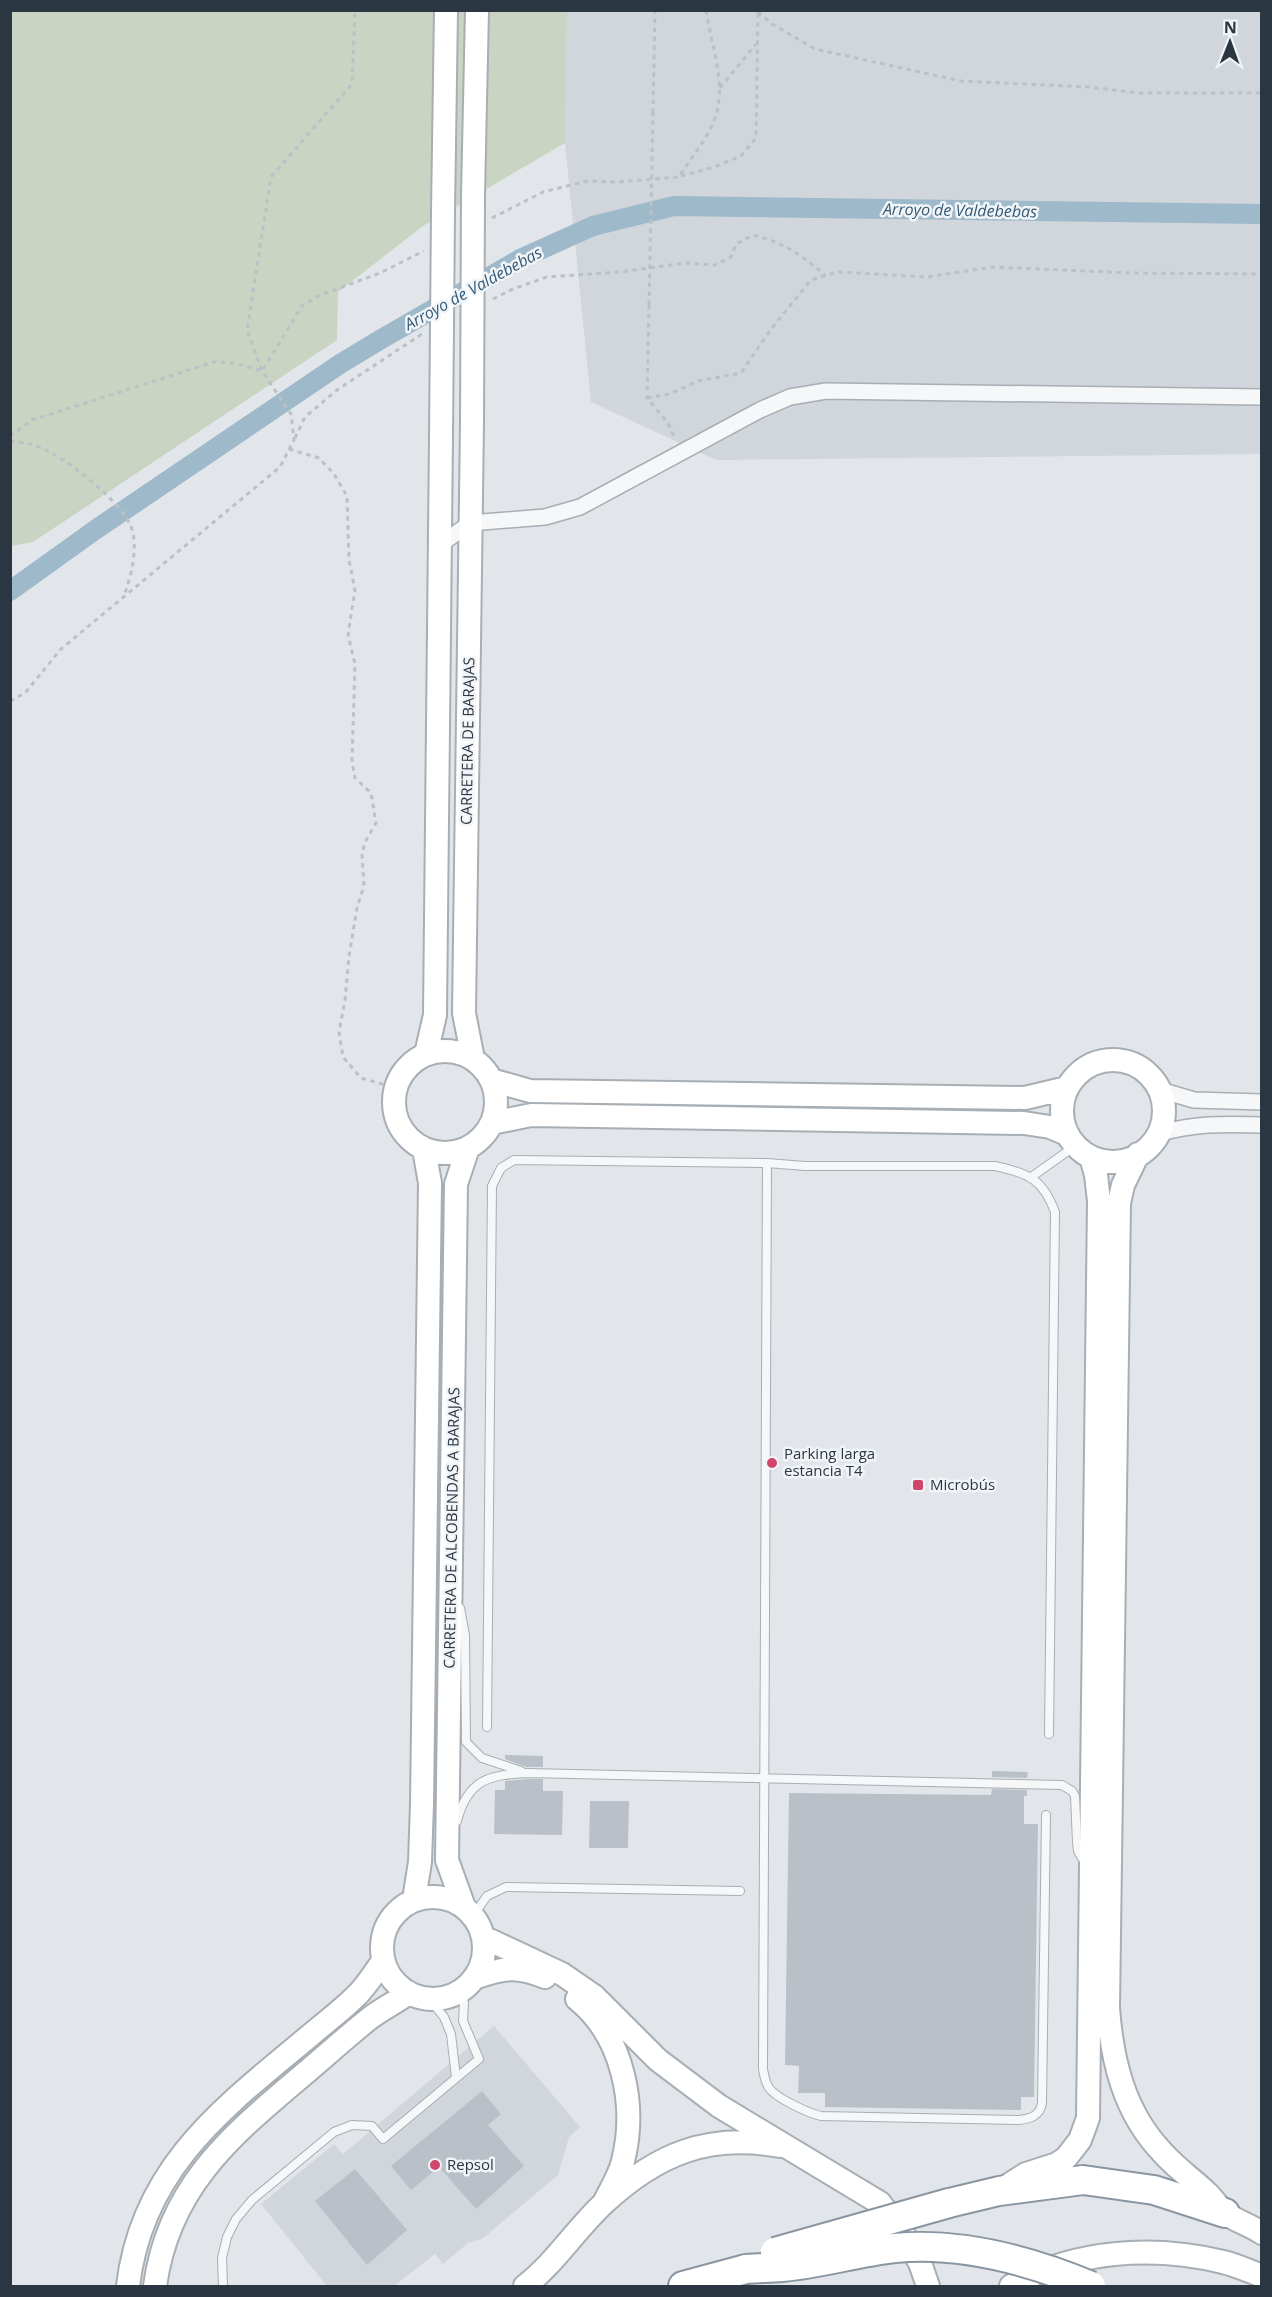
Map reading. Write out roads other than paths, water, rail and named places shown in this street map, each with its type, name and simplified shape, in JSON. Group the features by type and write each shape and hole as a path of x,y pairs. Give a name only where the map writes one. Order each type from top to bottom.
{"highway":[{"path":"746,2269 774,2253 949,2203 999,2191 1083,2180 1154,2190 1225,2213"},
{"path":"683,2286 746,2269 784,2267 897,2248 966,2250 1038,2266 1091,2286"}],"street":[{"name":"CARRETERA DE BARAJAS","path":"426,1054 435,1015 446,10"},
{"name":"CARRETERA DE BARAJAS","path":"473,1059 464,1012 477,10"},
{"path":"440,544 470,523 492,519 545,517 580,507 760,410 790,397 826,391 1262,397"},
{"path":"442,1051 458,1052 473,1059 491,1080 496,1101 492,1122 482,1137 468,1148 453,1153 439,1153 424,1149 410,1140 400,1127 394,1110 396,1088 400,1077 411,1063 426,1054 442,1051"},
{"path":"492,1122 531,1114 1012,1122 1050,1128 1078,1145 1113,1161 1138,1154 1158,1134 1163,1120 1164,1105 1160,1090 1151,1076 1138,1066 1122,1060 1106,1060 1090,1065 1077,1075 1067,1088 1062,1111 1078,1145 1096,1175 1099,1202 1089,2104 1085,2130 1074,2150 1066,2158 1058,2164 1026,2174 999,2191"},
{"path":"491,1080 530,1091 1025,1098 1067,1088"},
{"path":"1160,1090 1194,1100 1262,1102"},
{"path":"1158,1134 1182,1126 1200,1124 1262,1125"},
{"name":"CARRETERA DE ALCOBENDAS A BARAJAS","path":"468,1148 456,1184 447,1860 469,1911"},
{"name":"CARRETERA DE ALCOBENDAS A BARAJAS","path":"414,1900 420,1862 430,1183 424,1149"},
{"path":"1138,1154 1120,1192 1118,1219 1108,2008 1110,2030 1121,2084 1135,2116 1161,2151 1208,2194 1225,2213 1262,2233"},
{"path":"468,1984 483,1959 483,1938 469,1911 448,1899 431,1896 414,1900 401,1907 387,1925 381,1946 383,1961 397,1985 419,1996 446,1997 497,1970 526,1969 554,1981 587,2007 615,2049 627,2087 628,2125 623,2162 604,2203"},
{"path":"483,1938 562,1974 594,1996 658,2060 719,2106 880,2203 904,2235 920,2264 928,2286"},
{"path":"128,2286 139,2234 155,2196 177,2160 199,2132 227,2105 356,1996 383,1961"},
{"path":"155,2286 166,2238 181,2206 196,2179 220,2149 245,2124 372,2016 419,1996"},
{"path":"525,2286 539,2276 604,2203 651,2167 681,2151 722,2142 761,2143 790,2148"},
{"path":"1011,2286 1084,2258 1125,2253 1178,2253 1225,2262 1262,2276"}],"lane":[{"path":"1030,1178 1078,1145"},
{"path":"487,1727 492,1186 501,1168 514,1160 767,1163 805,1166 995,1166 1020,1171 1048,1192 1055,1212 1049,1734"},
{"path":"767,1163 763,2069 769,2088 775,2094 820,2116 1018,2120 1029,2119 1041,2109 1047,1815"},
{"path":"451,1558 465,1635 466,1742 477,1755 490,1762 528,1773"},
{"path":"447,1860 461,1806 473,1787 495,1776 528,1773 1062,1785 1072,1791 1075,1796 1078,1851 1090,1874"},
{"path":"469,1911 487,1896 506,1887 740,1891"},
{"path":"223,2286 222,2258 227,2237 236,2219 252,2200 334,2132 352,2125 372,2126 383,2139 479,2060 463,2021 468,1984"},
{"path":"419,1996 444,2017 451,2034 456,2078"}],"waterway":[{"name":"Arroyo de Valdebebas","path":"10,591 95,530 340,364 522,258 593,226 674,206 1262,214"}],"place":[{"name":"Parking larga estancia T4","path":"772,1463"},
{"name":"Microbús","path":"918,1485"},
{"name":"Repsol","path":"435,2165"}]}
